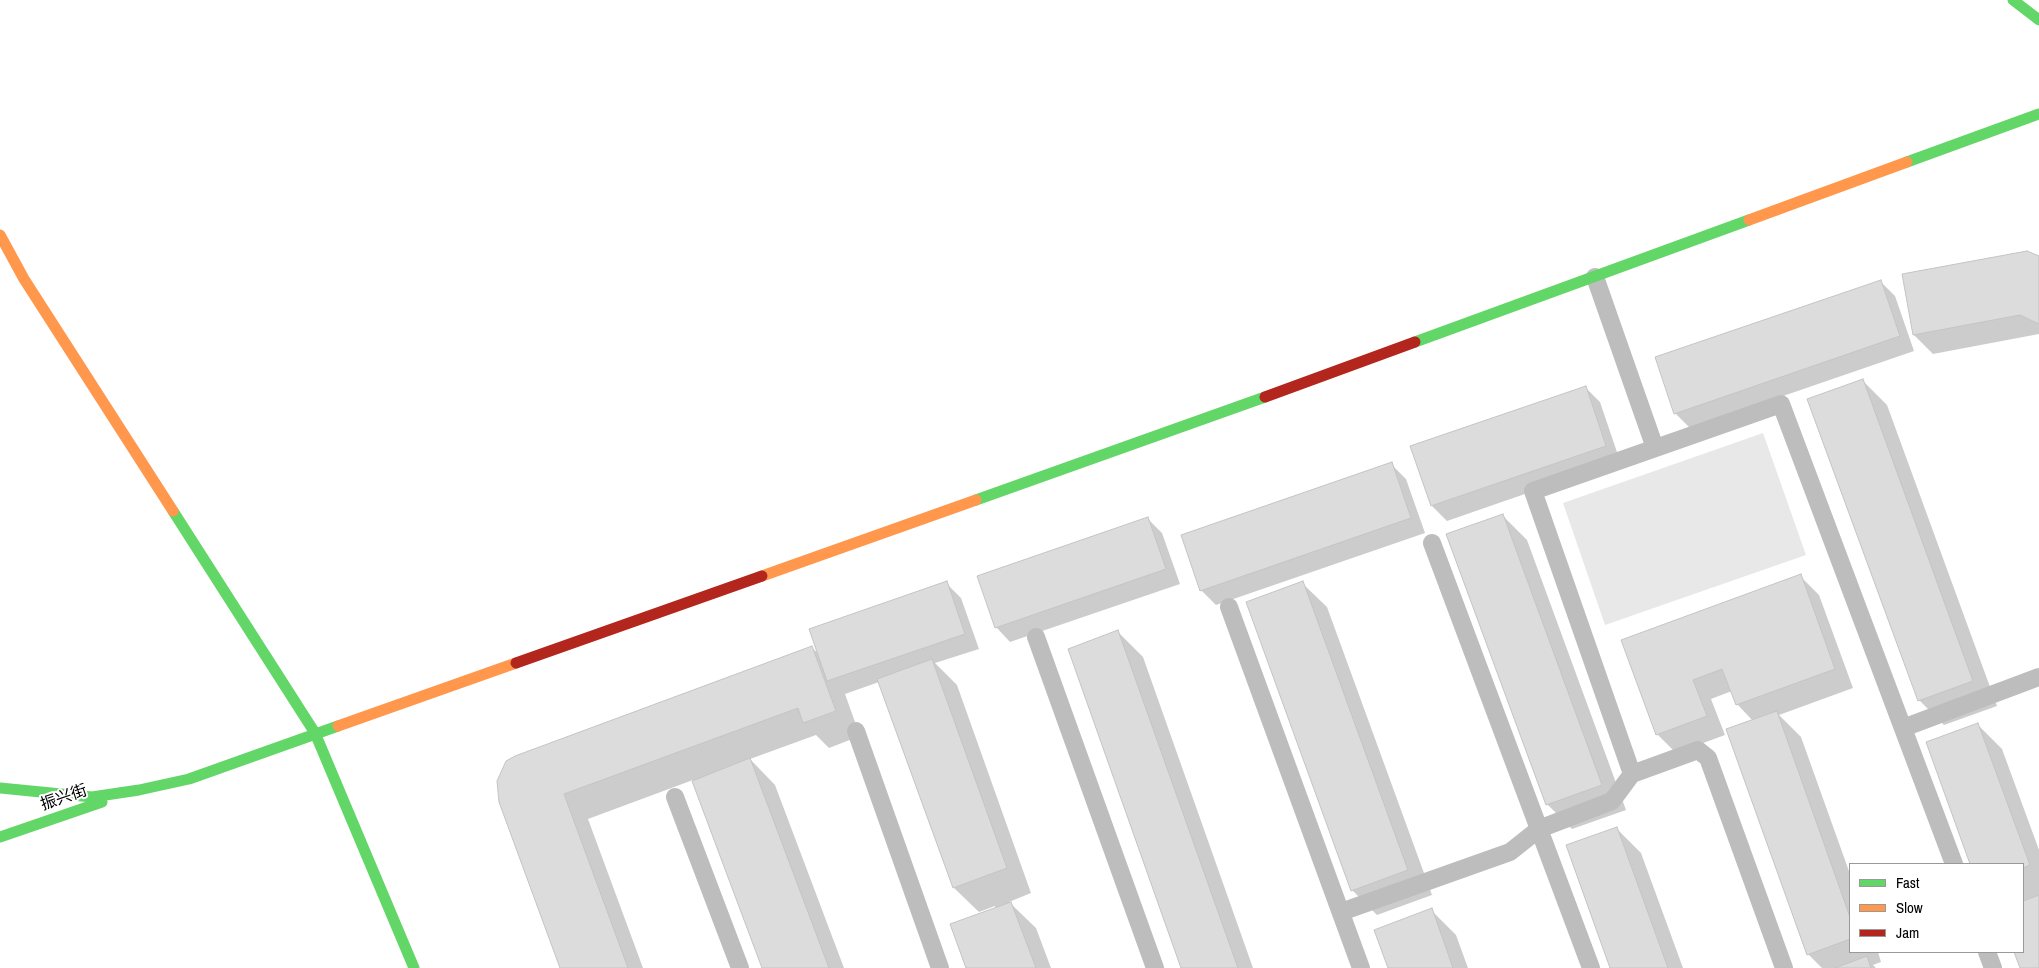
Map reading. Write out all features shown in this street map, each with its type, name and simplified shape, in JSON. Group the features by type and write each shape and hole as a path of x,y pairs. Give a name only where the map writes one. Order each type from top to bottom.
{"main road":[{"path":"2014,0 2039,20"},
{"path":"0,788 92,797 139,790 188,778 1270,395 2039,114"},
{"path":"0,235 24,279 316,733 414,968"},
{"name":"振兴街","path":"0,837 139,790"}],"lane":[{"path":"1595,277 1655,448"},
{"path":"1632,774 1533,491 1781,404 1954,863"},
{"path":"1432,543 1591,968"},
{"path":"1229,606 1361,968"},
{"path":"1036,637 1155,968"},
{"path":"1903,728 2039,677"},
{"path":"856,731 940,968"},
{"path":"1341,912 1510,852 1539,829 1612,800 1632,774 1698,750 1708,758 1784,968"},
{"path":"675,797 740,968"},
{"path":"1987,953 1993,968"}],"shaded area":[{"path":"1763,433 1806,555 1605,625 1563,503"}],"building":[{"path":"2027,251 2039,256 2039,324 2020,315 1913,335 1902,274"},
{"path":"1881,280 1900,336 1674,414 1655,357"},
{"path":"1863,379 1973,681 1918,701 1807,399"},
{"path":"1586,386 1606,446 1431,506 1410,446"},
{"path":"1392,462 1411,518 1200,591 1181,535"},
{"path":"1503,514 1602,785 1546,805 1446,534"},
{"path":"1148,517 1166,569 995,628 977,576"},
{"path":"1801,574 1835,669 1736,705 1722,669 1693,680 1707,716 1656,735 1621,640"},
{"path":"947,581 965,634 827,681 809,629"},
{"path":"1303,581 1408,870 1351,891 1246,602"},
{"path":"1118,630 1238,968 1181,968 1068,649"},
{"path":"812,646 836,711 803,723 798,708 564,794 628,968 560,968 499,802 497,781 506,761 515,756"},
{"path":"932,659 1007,868 953,888 877,679"},
{"path":"1777,711 1849,914 1849,939 1807,955 1726,729"},
{"path":"1978,723 2030,865 2024,868 2024,863 1970,863 1926,742"},
{"path":"750,758 829,968 762,968 692,781"},
{"path":"1617,827 1668,968 1610,968 1566,845"},
{"path":"2039,895 2039,968 2020,968 2014,953 2024,953 2024,901"},
{"path":"1011,902 1036,968 966,968 950,924"},
{"path":"1432,908 1453,968 1388,968 1374,930"},
{"path":"1867,956 1871,968 1835,968"}],"traffic: fast":[{"path":"2013,0 2039,20"},
{"path":"1907,162 2039,114"},
{"path":"1415,342 1749,220"},
{"path":"976,500 1265,397"},
{"path":"173,511 315,733 414,968"},
{"path":"0,788 92,797 139,790 189,779 338,726"},
{"path":"0,837 102,802"}],"traffic: slow":[{"path":"1749,220 1907,162"},
{"path":"0,235 24,279 173,511"},
{"path":"762,576 976,500"},
{"path":"338,726 516,663"}],"traffic: jam":[{"path":"1265,397 1415,342"},
{"path":"516,663 762,576"}]}
